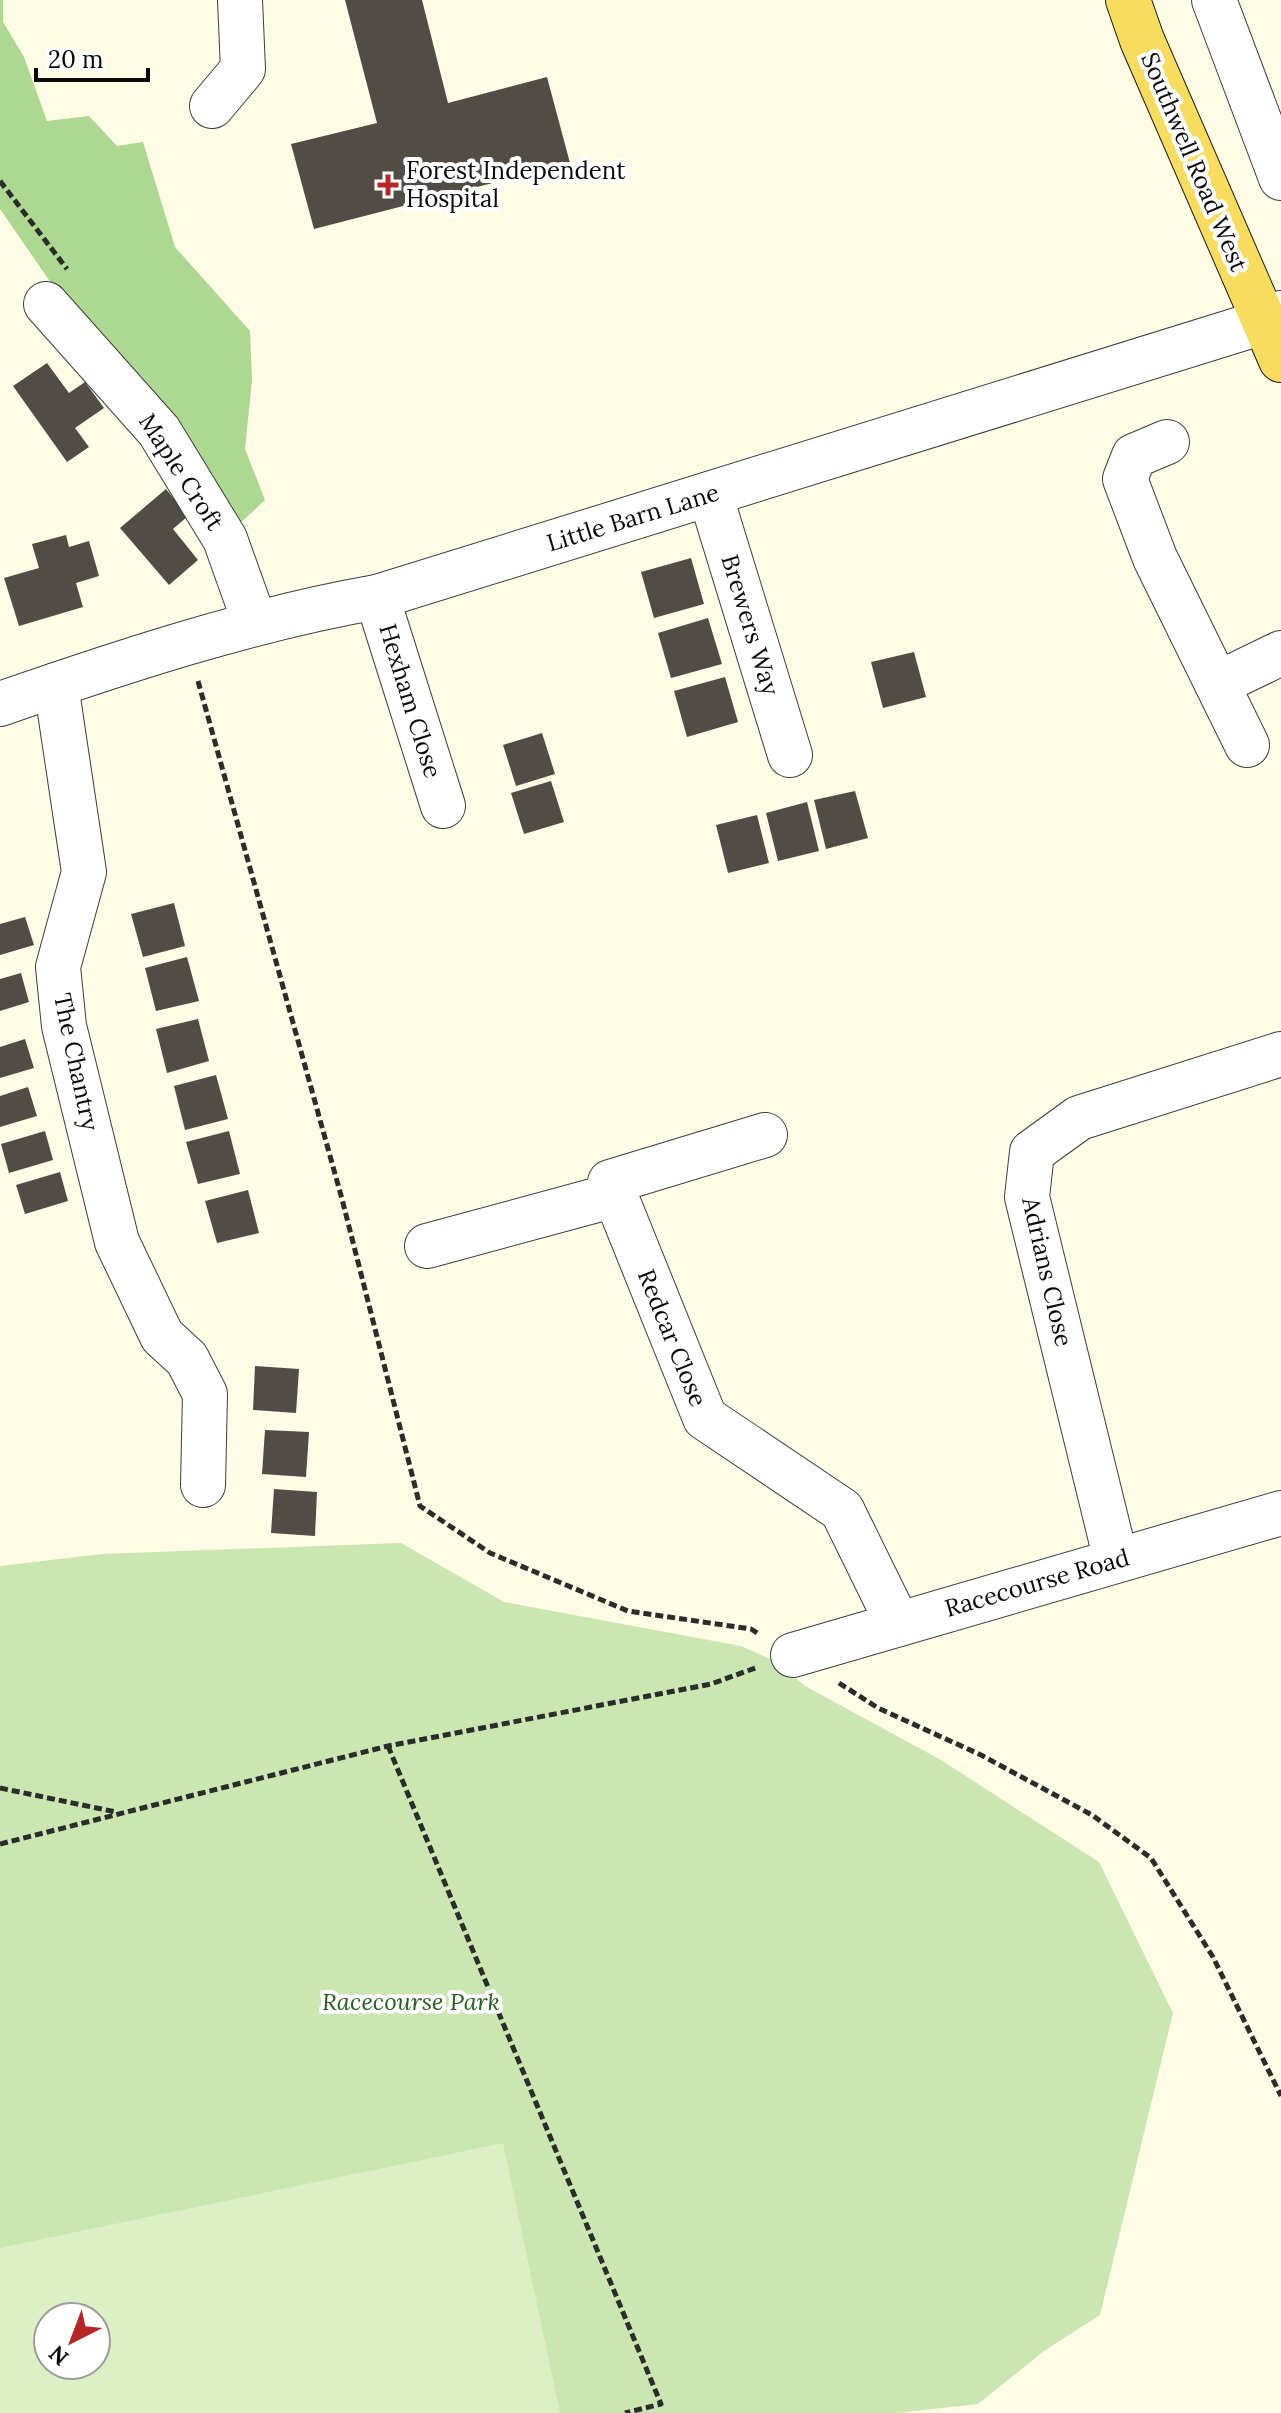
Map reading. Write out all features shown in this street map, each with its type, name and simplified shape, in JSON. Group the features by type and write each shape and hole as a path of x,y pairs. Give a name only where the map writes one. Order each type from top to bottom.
{"main road":[{"name":"Southwell Road West","path":"1128,0 1142,40 1275,332"}],"street":[{"path":"212,106 243,69 240,0"},
{"path":"1214,0 1281,178"},
{"name":"Maple Croft","path":"46,304 159,431 225,539 255,623"},
{"name":"Little Barn Lane","path":"0,704 299,610 377,597 710,494 1275,332"},
{"path":"1167,442 1134,456 1125,479 1155,558 1247,745"},
{"name":"Brewers Way","path":"710,494 790,755"},
{"name":"Hexham Close","path":"377,597 443,806"},
{"path":"1217,684 1281,653"},
{"name":"The Chantry","path":"56,685 84,872 58,967 64,1026 117,1242 162,1336 187,1359 205,1394 203,1485"},
{"name":"Adrians Close","path":"1116,1560 1027,1197 1032,1152 1079,1118 1281,1054"},
{"path":"427,1246 615,1195 610,1182 765,1135"},
{"name":"Redcar Close","path":"615,1195 705,1418 842,1510 898,1624"},
{"name":"Racecourse Road","path":"793,1655 1281,1513"}],"path":[{"path":"185,646 206,705 330,1154 420,1506 490,1553 628,1611 751,1629 878,1708 981,1755 1092,1815 1151,1858 1213,1957 1281,2096"},
{"path":"0,1844 388,1746 711,1684 793,1655"},
{"path":"388,1746 661,2404 625,2413"},
{"path":"0,1788 121,1813"}],"green space":[{"path":"0,0 3,0 3,22 24,57 47,121 89,116 117,146 143,142 175,247 250,331 252,380 245,449 265,500 236,527 82,328 0,209"},
{"name":"Racecourse Park","path":"401,1543 504,1602 741,1646 775,1661 805,1686 941,1760 1099,1862 1173,2013 1100,2315 1044,2351 978,2404 897,2413 0,2413 0,1566 102,1554"},
{"path":"503,2143 560,2413 0,2413 0,2248"}],"building":[{"path":"345,0 422,0 448,103 547,77 570,163 314,229 291,144 377,123"},
{"path":"47,363 69,393 85,382 104,408 75,428 89,447 67,462 13,386"},
{"path":"166,489 188,516 173,529 198,560 169,585 120,528"},
{"path":"66,535 69,547 89,541 99,576 76,583 83,607 19,626 4,578 39,568 32,544"},
{"path":"691,558 704,604 654,618 641,572"},
{"path":"708,618 722,664 671,678 658,633"},
{"path":"914,652 926,697 883,708 871,662"},
{"path":"725,677 738,722 687,737 674,691"},
{"path":"542,733 555,774 516,786 503,745"},
{"path":"551,781 564,822 524,834 511,793"},
{"path":"855,791 868,838 826,849 814,800"},
{"path":"807,802 819,851 778,861 766,813"},
{"path":"757,815 769,863 728,873 716,825"},
{"path":"174,903 185,946 143,957 131,914"},
{"path":"25,917 34,945 0,955 0,924"},
{"path":"187,957 199,1001 156,1011 145,968"},
{"path":"21,973 29,1002 0,1011 0,979"},
{"path":"198,1019 209,1061 167,1073 156,1029"},
{"path":"25,1039 34,1068 0,1078 0,1047"},
{"path":"216,1075 228,1119 185,1130 174,1086"},
{"path":"28,1087 37,1116 0,1127 0,1096"},
{"path":"45,1131 53,1160 9,1173 1,1144"},
{"path":"229,1131 240,1174 198,1184 186,1142"},
{"path":"60,1172 68,1201 25,1214 16,1185"},
{"path":"248,1190 259,1233 217,1243 205,1201"},
{"path":"255,1366 299,1369 296,1413 253,1410"},
{"path":"265,1430 309,1432 306,1477 262,1474"},
{"path":"274,1489 317,1492 315,1536 271,1533"}],"place":[{"name":"Forest Independent Hospital","path":"388,185"}]}
